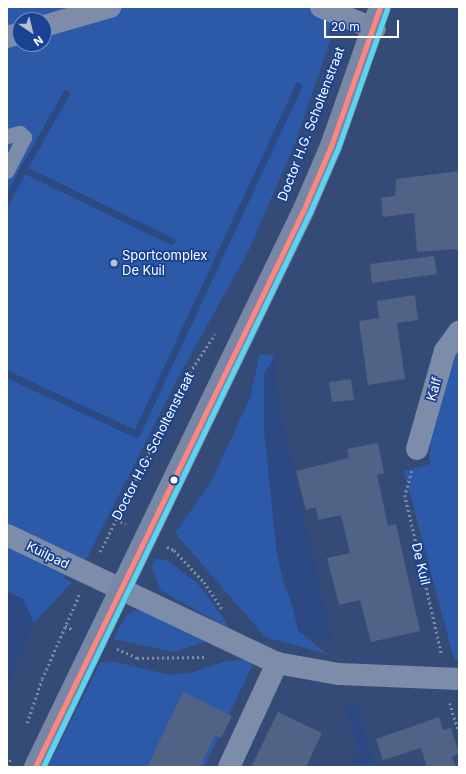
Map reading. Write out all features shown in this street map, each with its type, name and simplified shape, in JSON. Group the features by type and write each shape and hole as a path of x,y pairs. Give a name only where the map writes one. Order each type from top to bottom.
{"main road":[{"name":"Doctor H.G. Scholtenstraat","path":"35,767 95,640 304,210 331,146 375,28 380,7"}],"street":[{"path":"52,24 110,7"},
{"path":"321,7 375,28"},
{"name":"Kalf","path":"417,449 445,351 459,332"},
{"name":"Kuilpad","path":"7,535 89,575"},
{"path":"89,575 277,663 339,674 452,679"},
{"path":"229,767 277,663"}],"lane":[{"path":"7,136 20,133 24,137 7,171"}],"path":[{"name":"Doctor H.G. Scholtenstraat","path":"26,727 42,678 116,519 184,381 218,331"},
{"name":"De Kuil","path":"417,449 405,495 443,657 452,679 459,732"},
{"path":"116,519 174,550 204,582 225,613"},
{"path":"65,626 137,658 208,656"},
{"path":"7,766 13,753"}],"shaded area":[{"name":"Sportcomplex De Kuil","path":"7,7 340,7 327,34 332,35 295,143 248,252 179,376 86,560 77,556 63,578 72,582 34,623 7,688"},
{"path":"459,342 459,659 454,659 404,471 430,464 430,436"},
{"path":"260,354 275,356 264,374 264,429 277,553 283,582 293,605 299,632 327,654 265,637 175,533 211,482 250,398"},
{"path":"275,356 277,396 333,645 299,632 277,553 264,429 264,374"},
{"path":"155,558 168,561 197,583 223,617 228,628 160,590 152,566"},
{"path":"7,591 23,599 34,623 7,688"},
{"path":"144,609 211,640 174,652 113,639 126,616 133,611"},
{"path":"240,660 254,662 204,767 48,767 100,663 110,661 171,675 193,672 226,661"},
{"path":"345,704 356,705 375,767 350,767 359,753"}],"building":[{"path":"459,171 459,249 417,252 414,213 383,217 381,198 395,196 396,179"},
{"path":"434,256 437,274 372,283 370,264"},
{"path":"415,295 418,320 397,323 405,379 368,385 359,321 379,318 377,301"},
{"path":"351,379 354,400 332,402 329,382"},
{"path":"378,443 384,473 377,475 388,526 396,524 420,631 371,642 360,600 339,605 327,558 350,553 341,515 318,520 316,507 306,510 296,471 349,458 347,449"},
{"path":"183,692 232,716 221,738 215,735 200,767 147,767"},
{"path":"278,712 322,733 306,767 251,767"},
{"path":"439,717 443,730 451,728 459,753 452,757 456,767 427,767 421,748 383,760 376,739"}],"waterway":[{"path":"7,374 136,434 298,86"},
{"path":"66,93 23,169 171,241"},
{"path":"7,200 23,169"}],"transit line":[{"path":"35,767 304,209 331,146 380,7"},
{"path":"43,767 310,212 338,148 387,9"}],"place":[{"name":"Sportcomplex De Kuil","path":"114,263"}]}
